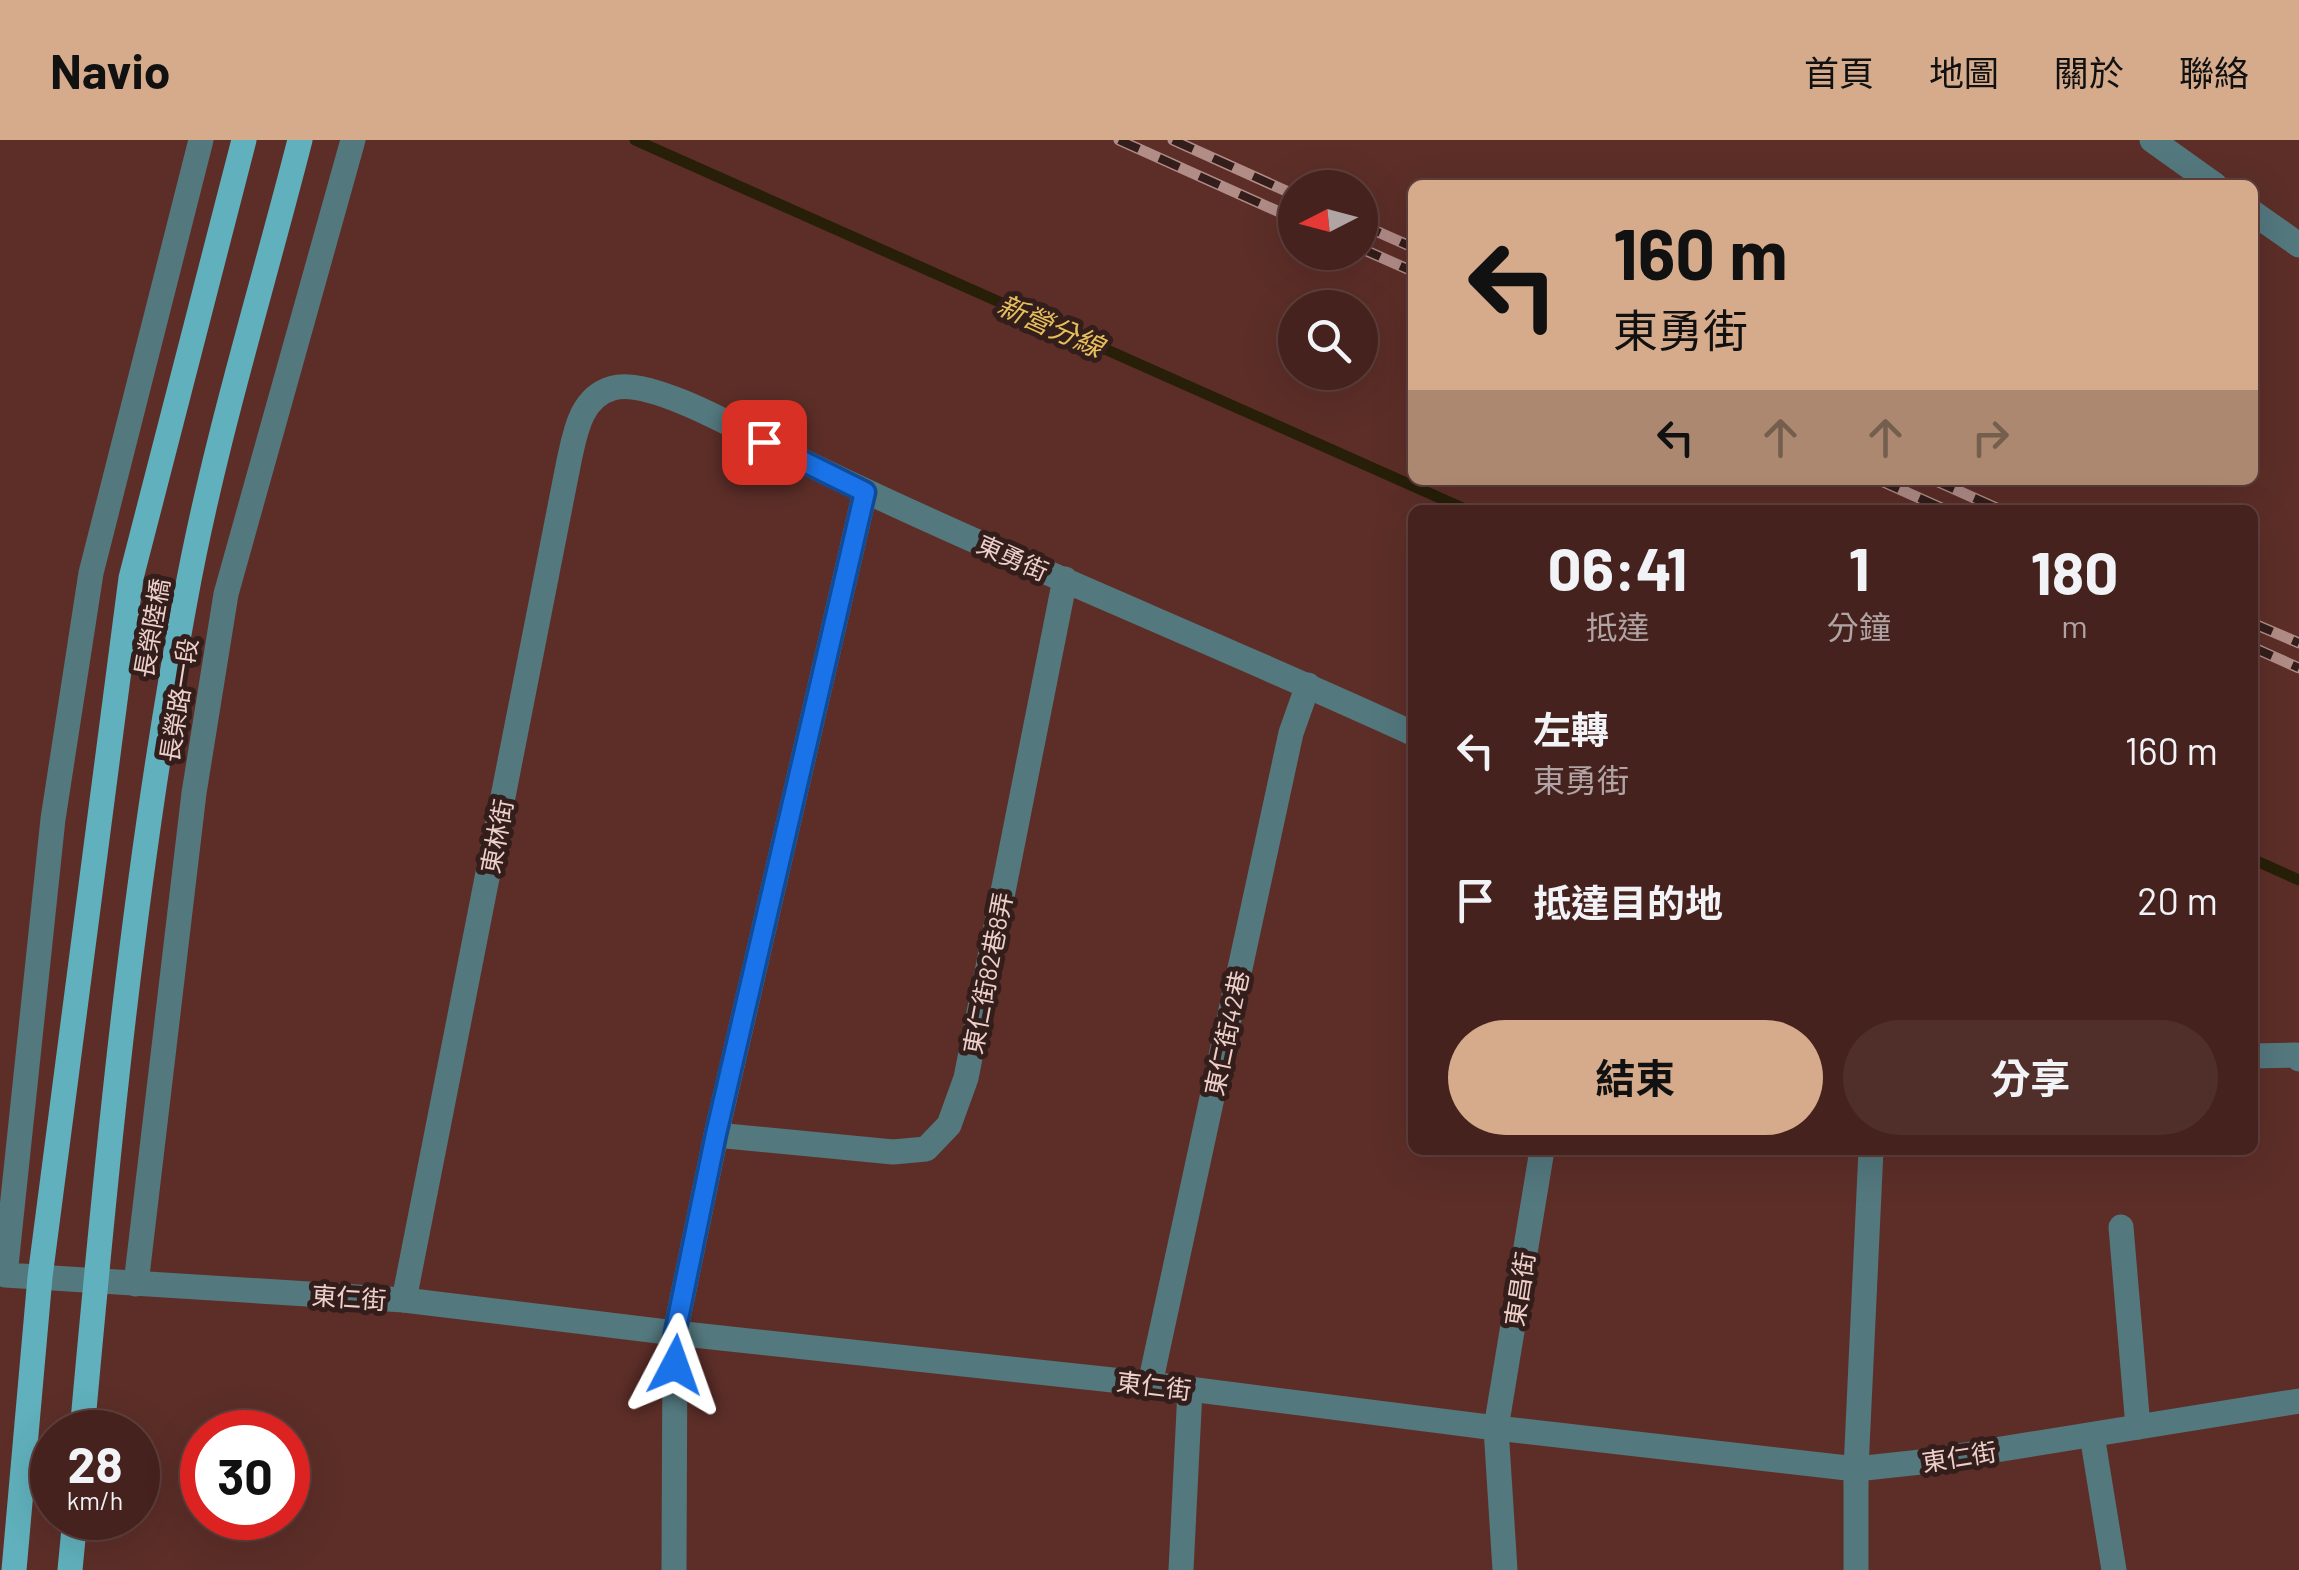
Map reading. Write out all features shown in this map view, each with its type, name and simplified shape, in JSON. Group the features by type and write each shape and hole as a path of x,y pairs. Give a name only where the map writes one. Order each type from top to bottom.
{"main road":[{"name":"長榮陸橋","path":"40,1277 131,578 244,140"},
{"name":"長榮陸橋","path":"96,1281 155,781 185,598 300,140"},
{"path":"14,1570 40,1277"},
{"path":"84,1410 96,1281"},
{"path":"70,1570 72,1540"}],"street":[{"name":"東仁街","path":"201,140 92,573 54,819 5,1274 404,1300 1856,1469 2299,1401"},
{"name":"長榮路一段","path":"136,1284 194,792 226,594 353,140"},
{"path":"2152,140 2208,180"},
{"path":"2258,216 2299,245"},
{"name":"東勇街","path":"614,387 662,393 865,492 1408,731"},
{"name":"東林街","path":"404,1300 578,422 594,398 614,387"},
{"path":"674,1570 675,1333 716,1134 865,492"},
{"name":"東仁街82巷8弄","path":"716,1134 893,1152 926,1149 949,1124 966,1078 1065,579"},
{"name":"東仁街42巷","path":"1150,1384 1292,733 1308,685"},
{"path":"2258,1056 2297,1057"},
{"name":"東昌街","path":"1505,1570 1496,1428 1541,1155"},
{"path":"1856,1570 1856,1469 1871,1155"},
{"path":"2121,1227 2138,1427"},
{"path":"1181,1570 1190,1390"},
{"path":"2092,1435 2114,1570"}],"waterway":[{"name":"新營分線","path":"635,140 1408,484"},
{"name":"新營分線","path":"1411,485 1456,505"},
{"name":"新營分線","path":"2258,862 2299,880"}],"railway":[{"path":"1119,140 1278,211"},
{"path":"1173,140 1278,187"},
{"path":"1378,232 1408,245"},
{"path":"1378,256 1408,269"},
{"path":"1890,485 1935,505"},
{"path":"1945,485 1990,505"},
{"path":"2258,626 2299,643"},
{"path":"2258,650 2299,668"}],"route":[{"path":"675,1365 675,1333 716,1134 865,492 764,442"}]}
